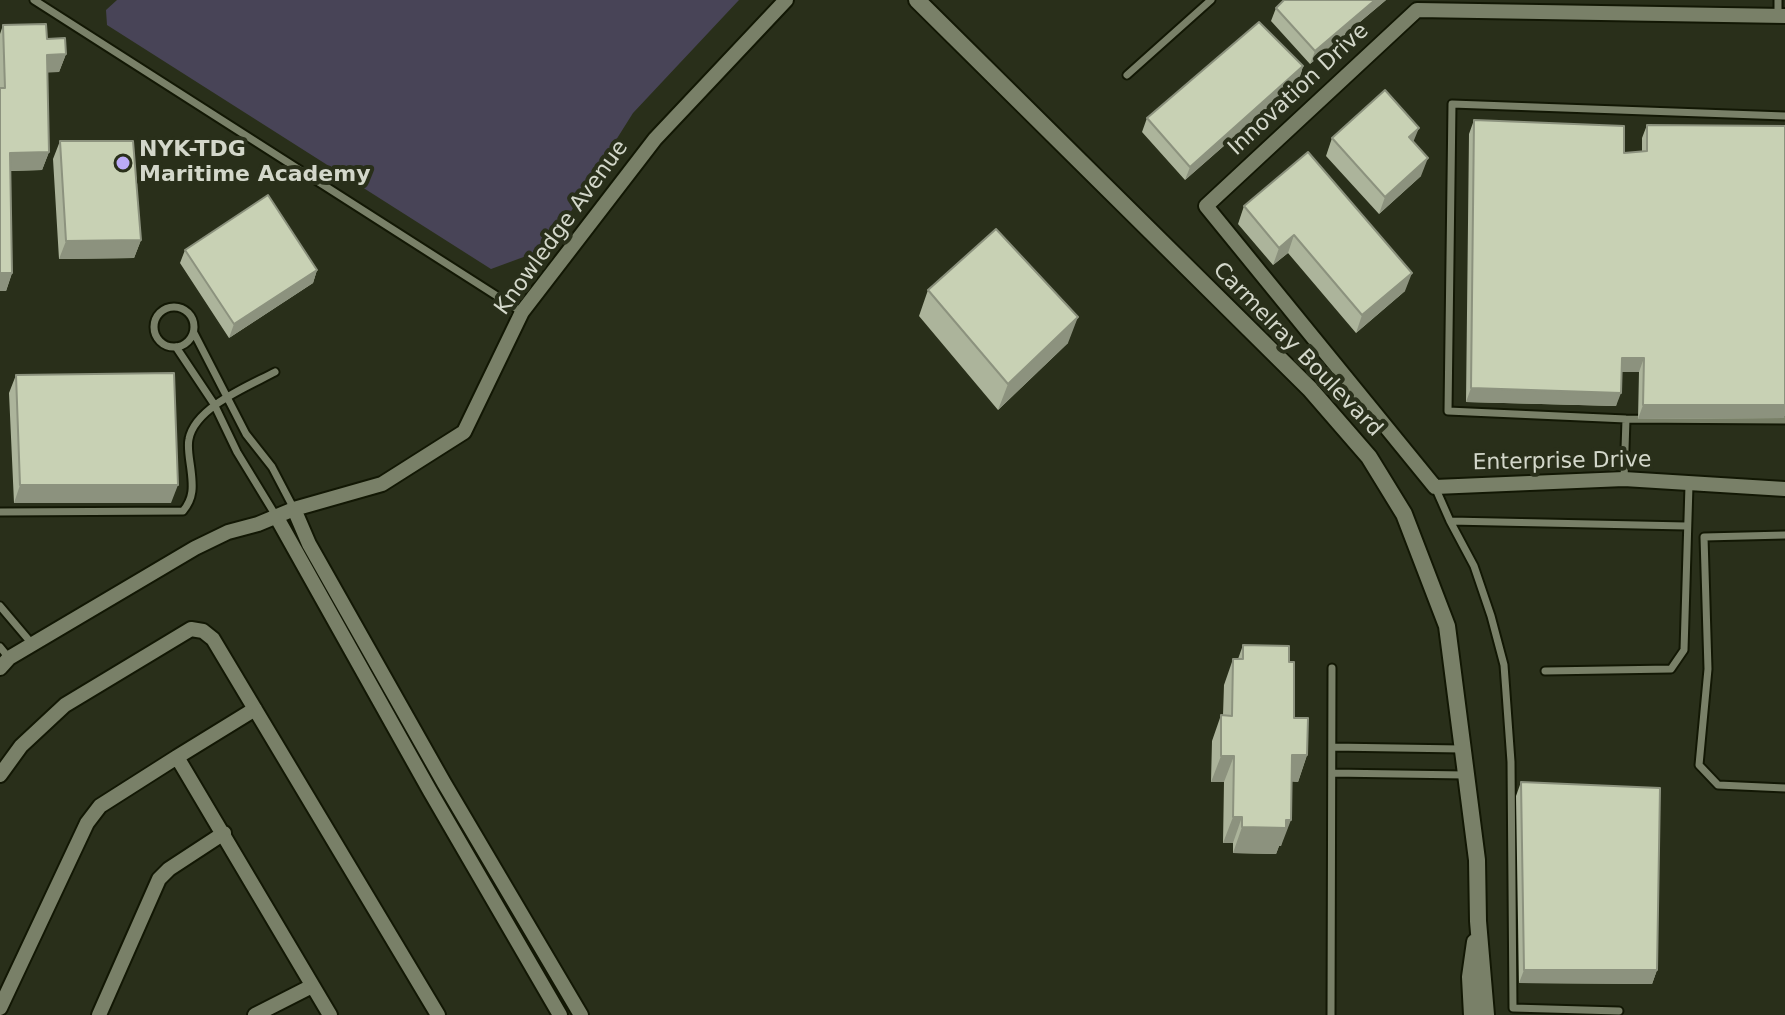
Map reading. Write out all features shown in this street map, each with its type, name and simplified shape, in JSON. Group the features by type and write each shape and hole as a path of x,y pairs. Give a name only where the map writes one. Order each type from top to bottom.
{"street":[{"name":"Knowledge Avenue","path":"3,658 33,645 195,548 228,532 294,509 382,484 464,432 522,312 655,139 786,0"},
{"name":"Carmelray Boulevard","path":"917,0 1310,389 1369,457 1404,514 1447,626 1477,860 1478,921 1486,1015"},
{"name":"Innovation Drive","path":"1435,487 1206,206 1417,10 1781,16"},
{"name":"Enterprise Drive","path":"1435,487 1624,479 1785,489"},
{"path":"294,509 309,544 444,783 581,1015"},
{"path":"276,516 560,1015"},
{"path":"0,775 21,746 65,705 191,629 203,631 213,639 438,1015"},
{"path":"0,1008 87,823 100,806 255,709"},
{"path":"177,757 330,1015"},
{"path":"99,1015 159,879 224,833"},
{"name":"Carmelray Boulevard","path":"1472,1015 1470,977 1478,921"},
{"path":"255,1015 312,986"}],"lane":[{"path":"34,0 522,312"},
{"path":"1127,75 1211,0"},
{"path":"1778,0 1781,16"},
{"path":"1785,116 1452,104 1448,411 1626,419 1785,420"},
{"path":"276,516 237,452 214,404 176,347 163,343 155,332 156,319 165,309 185,309 194,320 194,333 226,399 246,434 272,467 294,509"},
{"path":"176,347 187,342 194,333"},
{"path":"0,512 183,511 191,502 193,487 188,439 195,423 214,404 275,372"},
{"path":"1624,479 1626,419"},
{"path":"1545,671 1671,669 1684,650 1689,485"},
{"path":"1435,487 1474,566 1504,665 1511,762 1513,1008 1619,1011"},
{"path":"1450,521 1686,526"},
{"path":"1785,535 1704,537 1708,669 1699,765 1718,785 1785,788"},
{"path":"0,606 33,645"},
{"path":"1331,1015 1332,668"},
{"path":"1332,747 1464,749"},
{"path":"1332,773 1465,775"}],"shaded area":[{"path":"117,0 739,0 633,113 548,248 491,269 107,25 106,10"}],"building":[{"path":"1284,0 1375,0 1315,51 1276,8"},
{"path":"1259,22 1303,66 1190,167 1147,118"},
{"path":"46,24 47,39 65,38 66,54 47,55 49,152 10,153 12,273 0,273 0,88 5,88 3,25"},
{"path":"1385,90 1419,128 1409,137 1428,158 1385,197 1332,138"},
{"path":"1474,120 1624,126 1624,153 1647,151 1647,125 1785,126 1785,405 1643,405 1644,358 1622,358 1621,393 1471,388"},
{"path":"60,141 133,141 141,240 66,241"},
{"path":"1308,152 1412,273 1362,315 1294,235 1279,248 1244,206"},
{"path":"268,195 317,270 234,324 185,250"},
{"path":"996,229 1078,317 1008,384 928,290"},
{"path":"174,373 178,485 20,485 16,375"},
{"path":"1243,645 1289,646 1289,662 1294,662 1294,718 1308,718 1307,755 1292,755 1291,820 1286,820 1286,828 1242,827 1242,817 1233,817 1234,756 1221,756 1221,715 1232,716 1233,659 1243,659"},
{"path":"1521,782 1660,788 1657,970 1524,970"}],"place":[{"name":"NYK-TDG Maritime Academy","path":"123,163"}]}
